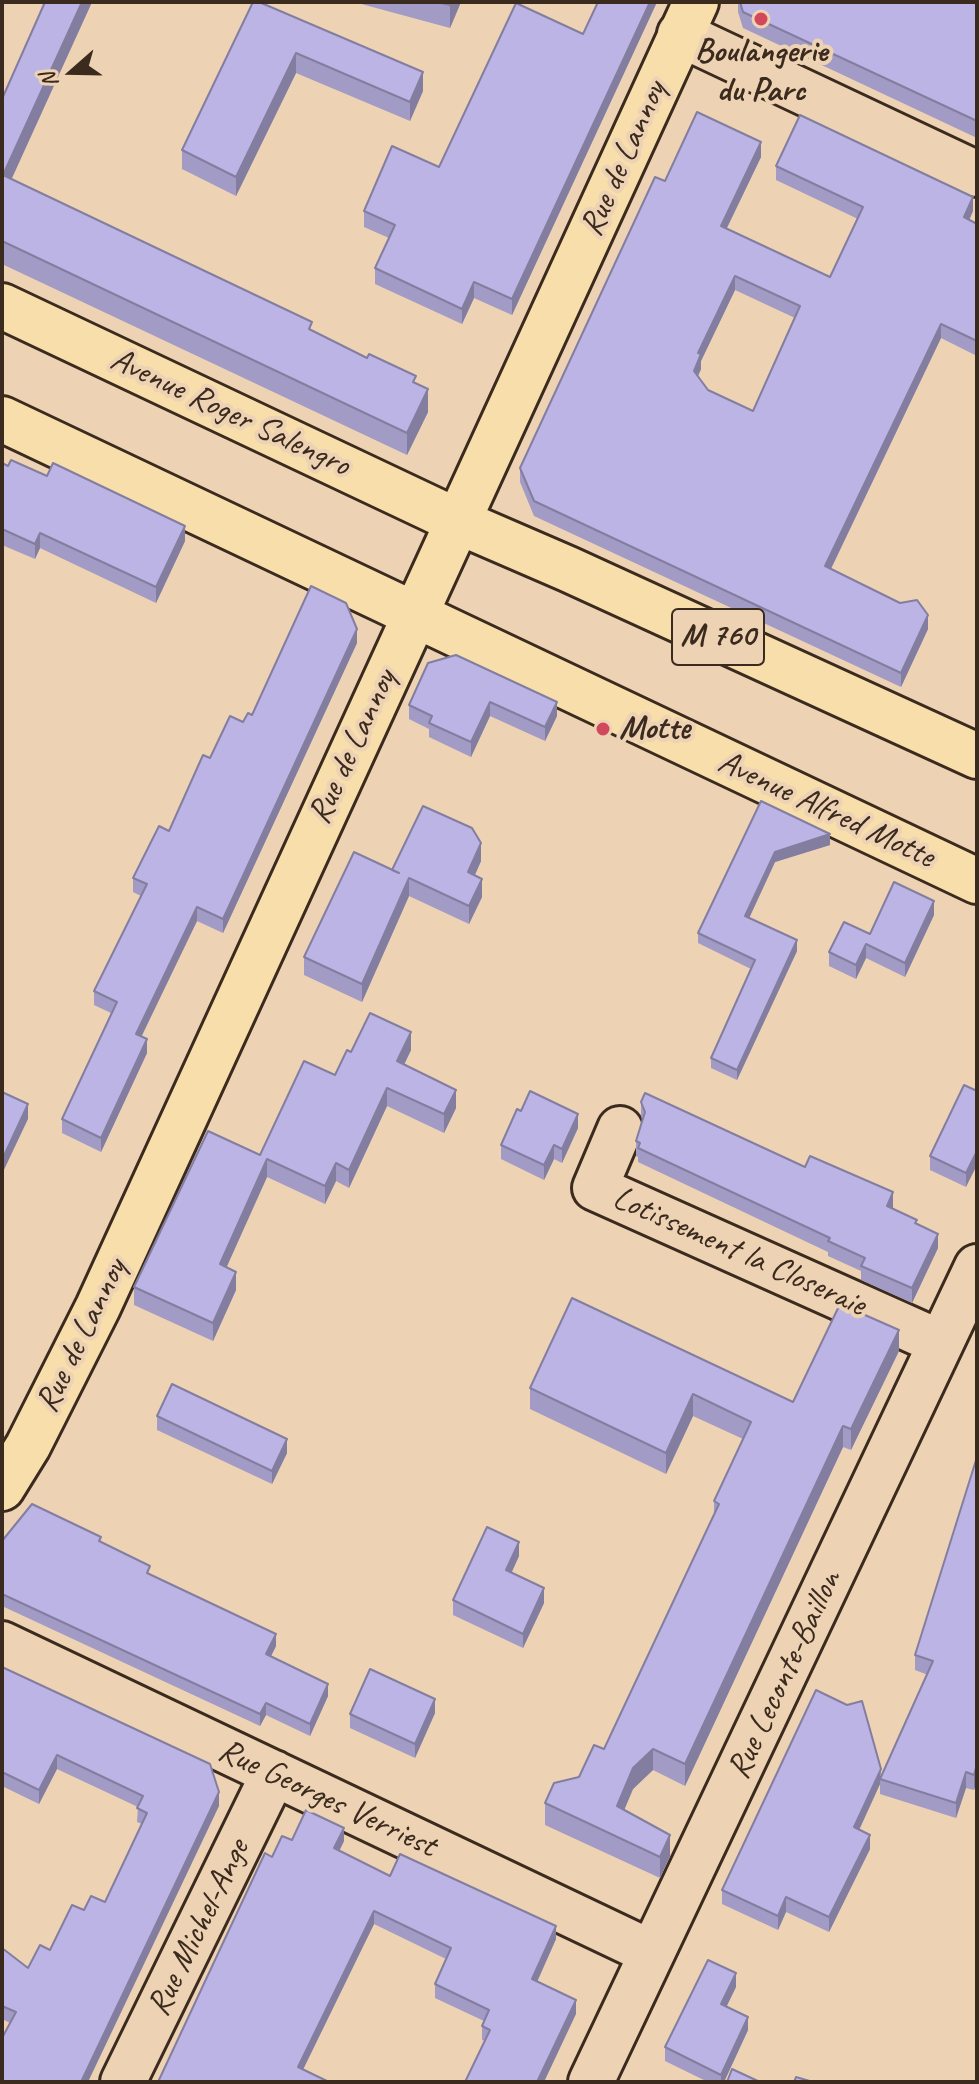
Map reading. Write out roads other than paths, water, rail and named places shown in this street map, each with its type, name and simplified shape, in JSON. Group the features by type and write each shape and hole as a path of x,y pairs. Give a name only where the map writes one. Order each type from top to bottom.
{"main road":[{"name":"Rue de Lannoy","path":"2,1488 28,1446 98,1307 688,18"},
{"name":"Avenue Roger Salengro","path":"2,306 457,521"},
{"path":"2,419 414,615"},
{"name":"M 760","path":"457,521 977,756"},
{"name":"Avenue Alfred Motte","path":"414,615 977,881"}],"street":[{"path":"688,18 977,174"},
{"name":"Lotissement la Closeraie","path":"620,1129 595,1188 941,1343"},
{"name":"Rue Leconte-Baillon","path":"591,2082 977,1267"},
{"name":"Rue Georges Verriest","path":"2,1644 652,1953"},
{"name":"Rue Michel-Ange","path":"123,2082 274,1773"}],"place":[{"name":"Boulangerie du Parc","path":"761,19"},
{"name":"Motte","path":"603,729"}]}
